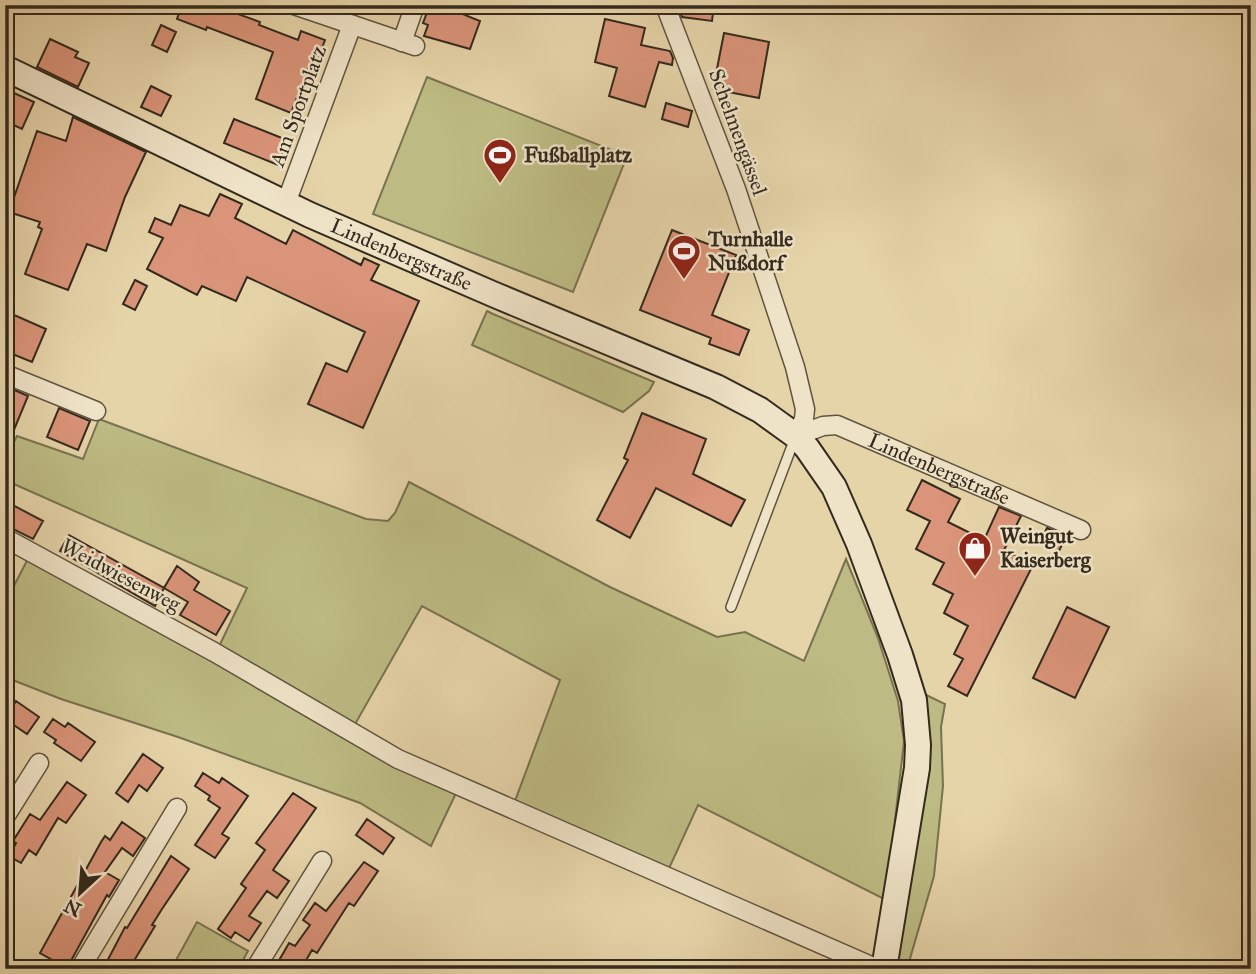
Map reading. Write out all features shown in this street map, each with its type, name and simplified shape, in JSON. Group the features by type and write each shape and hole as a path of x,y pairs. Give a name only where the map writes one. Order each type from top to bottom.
{"main road":[{"name":"Lindenbergstraße","path":"5,68 391,251 716,387 760,410 796,436 821,467 845,511 900,655 914,700 918,745 916,778 884,969"}],"street":[{"name":"Am Sportplatz","path":"295,5 408,44 415,5"},
{"name":"Schelmengässel","path":"665,5 736,189 795,367 805,409 804,419 796,436"},
{"name":"Am Sportplatz","path":"286,203 352,25"},
{"path":"5,374 96,411"},
{"name":"Lindenbergstraße","path":"796,436 823,426 837,425 1081,530"},
{"name":"Weidwiesenweg","path":"5,538 214,652 398,760 878,969"},
{"path":"5,817 39,763"},
{"path":"80,969 177,808"},
{"path":"255,969 322,861"}],"lane":[{"path":"731,607 796,436"}],"shaded area":[{"name":"Fußballplatz","path":"427,77 627,156 573,292 373,214"},
{"path":"487,311 654,382 649,391 623,412 472,345"},
{"path":"99,419 366,519 388,521 395,513 409,482 610,587 717,637 745,632 804,661 846,559 878,638 898,701 904,741 886,900 698,805 666,875 512,809 560,680 422,606 350,733 458,789 431,846 360,803 5,677 5,603 30,555 213,659 247,588 5,480 5,459 17,436 83,459"},
{"path":"922,693 945,704 941,727 943,786 934,876 907,969 896,969"},
{"path":"197,922 248,951 238,969 192,969 176,960"}],"building":[{"path":"182,5 213,5 260,22 259,25 298,40 301,31 325,40 313,71 308,69 291,113 256,99 273,52 207,27 206,30 177,19"},
{"path":"430,5 458,5 455,11 480,21 470,49 424,36 428,25 423,23"},
{"path":"677,5 714,5 712,21 682,17"},
{"path":"605,19 645,28 641,45 670,51 672,65 659,62 645,107 609,96 617,68 595,62"},
{"path":"161,25 176,32 167,52 152,45"},
{"path":"724,33 769,42 759,98 713,89"},
{"path":"50,39 78,52 75,57 89,63 78,87 37,67"},
{"path":"151,86 171,96 161,116 141,107"},
{"path":"5,89 34,102 22,129 5,121"},
{"path":"666,103 692,111 688,127 662,119"},
{"path":"73,117 146,152 125,197 106,251 87,244 68,290 25,274 42,229 38,227 40,222 9,212 37,131 66,141"},
{"path":"234,119 287,140 278,165 224,143"},
{"path":"220,194 242,204 235,218 286,244 293,230 361,265 364,258 379,265 371,280 419,301 363,428 308,404 326,363 347,372 365,332 247,277 236,301 202,286 197,295 147,269 163,238 149,232 155,218 171,225 180,205 209,216"},
{"path":"672,230 736,255 712,315 749,330 739,355 709,344 711,338 640,310"},
{"path":"135,280 147,286 135,310 123,304"},
{"path":"5,311 46,329 32,362 5,351"},
{"path":"10,388 28,396 6,449 5,399"},
{"path":"59,408 90,421 78,450 47,437"},
{"path":"642,413 706,439 693,474 745,500 731,526 656,488 630,538 597,520 628,460 624,458"},
{"path":"922,480 960,499 948,522 984,540 999,507 1021,516 1004,550 1033,565 967,696 948,686 963,659 954,654 968,626 944,613 953,594 933,584 944,563 916,549 930,521 907,510"},
{"path":"5,501 43,521 33,539 5,525"},
{"path":"1047,528 1066,536 1059,551 1040,542"},
{"path":"69,535 164,588 155,606 60,551"},
{"path":"177,566 199,582 194,590 230,611 216,635 180,615 188,602 164,588"},
{"path":"1067,607 1109,627 1075,698 1033,678"},
{"path":"16,701 39,717 27,734 5,719"},
{"path":"53,719 65,727 68,723 95,742 81,761 54,743 56,740 44,732"},
{"path":"143,754 163,768 147,791 139,785 128,802 116,793"},
{"path":"203,773 219,783 222,778 248,796 222,834 229,838 215,858 195,845 220,808 208,800 210,796 195,786"},
{"path":"67,782 86,795 66,823 58,818 36,855 29,850 21,863 9,856 16,843 13,841 30,814 40,820"},
{"path":"293,793 316,808 273,870 289,881 277,898 267,891 249,916 261,923 249,941 235,932 231,938 218,929 246,888 241,884 265,850 256,843"},
{"path":"367,819 394,838 383,854 356,835"},
{"path":"122,822 145,838 133,856 122,848 105,872 119,880 109,897 107,895 67,968 40,953 101,842 105,836 110,840"},
{"path":"171,856 189,869 152,925 155,926 129,969 103,969 125,927 127,928"},
{"path":"364,862 378,871 354,906 349,903 317,953 312,950 301,969 285,969 277,964 289,943 295,946 310,925 303,920 315,903 326,911"}],"place":[{"name":"Fußballplatz","path":"500,185"},
{"name":"Turnhalle Nußdorf","path":"684,281"},
{"name":"Weingut Kaiserberg","path":"975,578"}]}
